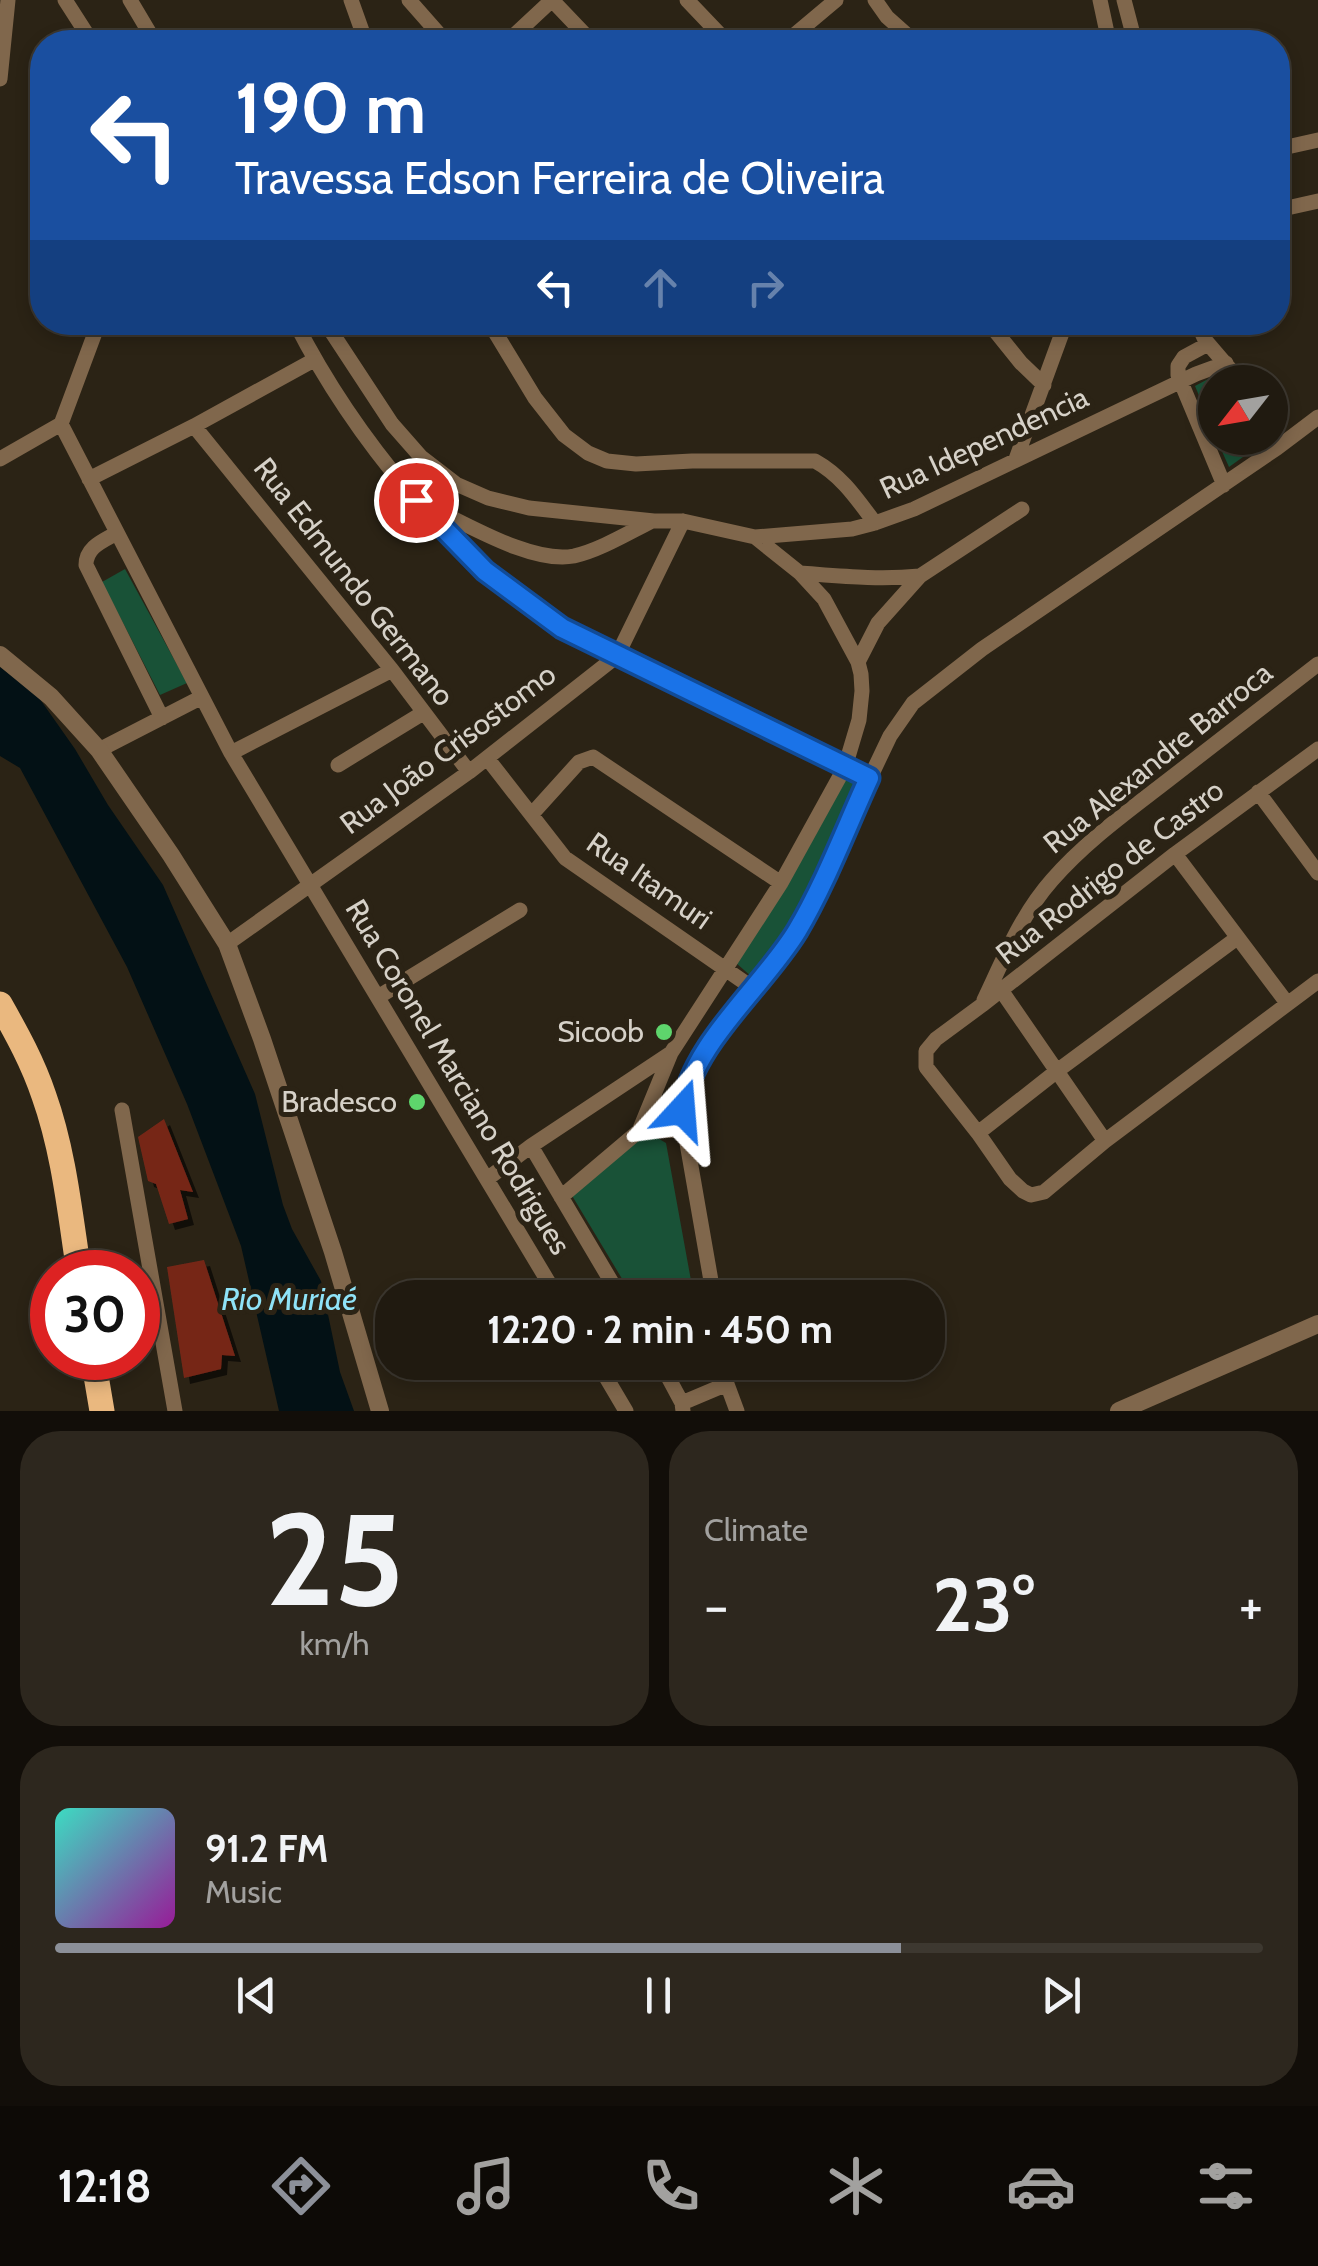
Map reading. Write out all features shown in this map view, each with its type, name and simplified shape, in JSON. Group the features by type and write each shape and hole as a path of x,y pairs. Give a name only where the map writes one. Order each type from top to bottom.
{"highway":[{"path":"0,1004 45,1096 59,1148 75,1250"},
{"path":"97,1380 102,1411"}],"street":[{"path":"0,78 8,0"},
{"path":"65,0 84,30"},
{"path":"130,0 148,30"},
{"path":"351,0 362,30"},
{"path":"408,0 435,30"},
{"path":"521,30 552,0 581,30"},
{"path":"687,0 716,30"},
{"path":"874,0 901,30"},
{"path":"1100,0 1106,30"},
{"path":"1124,0 1132,30"},
{"path":"806,30 828,3"},
{"path":"1290,147 1318,140"},
{"path":"1290,207 1318,201"},
{"path":"0,459 60,424 95,335"},
{"path":"302,335 373,448 416,500 485,571 562,628 869,778"},
{"path":"334,335 392,424 421,458 456,484 488,498 529,508 683,521 755,538 800,573 824,599 858,662 862,690 859,720 844,766 781,883 671,1053 638,1130 560,1198"},
{"path":"496,335 534,398 564,436 588,453 636,464 815,461 844,482 875,524"},
{"path":"998,335 1044,385"},
{"path":"1016,459 1061,335"},
{"path":"1204,335 1226,363"},
{"path":"1208,344 1184,357 1178,366 1181,383 1224,485"},
{"path":"89,479 314,360"},
{"name":"Rua Idependencia","path":"755,538 875,524 1226,363"},
{"path":"1288,433 1318,417"},
{"name":"Rua Coronel Marciano Rodrigues","path":"60,424 231,753 547,1280"},
{"name":"Rua Edmundo Germano","path":"194,426 392,670 469,772"},
{"path":"711,1280 684,1130 682,1110 689,1080 704,1052 798,929 890,736 913,704 982,648 1224,485 1258,455"},
{"path":"416,500 536,555 557,558 578,555 654,521"},
{"path":"858,662 878,623 920,576 1022,508"},
{"path":"617,656 683,521"},
{"path":"117,533 89,551 86,564 162,718"},
{"path":"800,573 854,579 920,576"},
{"path":"0,656 51,697 99,750 228,944 327,1234 380,1411"},
{"name":"Rua João Crisostomo","path":"228,944 469,772 617,656"},
{"name":"Rua Alexandre Barroca","path":"982,1006 1014,936 1032,906 1062,870 1110,825 1318,664"},
{"path":"231,753 392,670"},
{"path":"99,750 202,697"},
{"path":"338,766 423,713"},
{"name":"Rua Rodrigo de Castro","path":"978,1133 926,1067 926,1051 936,1038 1318,749"},
{"path":"532,814 558,784 592,757 781,883"},
{"name":"Rua Itamuri","path":"487,758 565,858 754,989"},
{"path":"1258,792 1318,872"},
{"path":"1175,854 1288,1003"},
{"path":"378,997 520,910"},
{"path":"1237,938 978,1133 1023,1191 1036,1195 1044,1192 1105,1141 1318,981"},
{"path":"1001,990 1105,1141"},
{"path":"488,1179 671,1053"},
{"path":"122,1110 175,1411"},
{"path":"638,1130 684,1130"},
{"path":"531,1146 610,1280"},
{"path":"1119,1411 1318,1324"},
{"path":"608,1380 626,1411"},
{"path":"669,1380 683,1407 727,1384"},
{"path":"726,1380 737,1411"}],"green space":[{"path":"1224,455 1246,455 1229,467"},
{"path":"125,569 187,683 160,695 102,582"},
{"path":"844,775 863,783 793,920 753,978 735,962"},
{"path":"649,1133 666,1143 691,1280 623,1280 568,1189"}],"water":[{"name":"Rio Muriaé","path":"0,667 37,695 163,885 255,1094 283,1205 321,1281 340,1372 354,1411 279,1411 241,1246 187,1104 127,967 20,768 0,756"}],"building":[{"path":"164,1119 193,1192 180,1190 188,1219 169,1224 156,1184 148,1181 138,1137"},
{"path":"204,1260 235,1356 222,1355 221,1369 184,1378 167,1267"}],"place":[{"name":"Sicoob","path":"664,1032"},
{"name":"Bradesco","path":"417,1102"}],"route":[{"path":"416,500 485,571 562,628 869,778 798,929 704,1052 689,1080 682,1110"}]}
